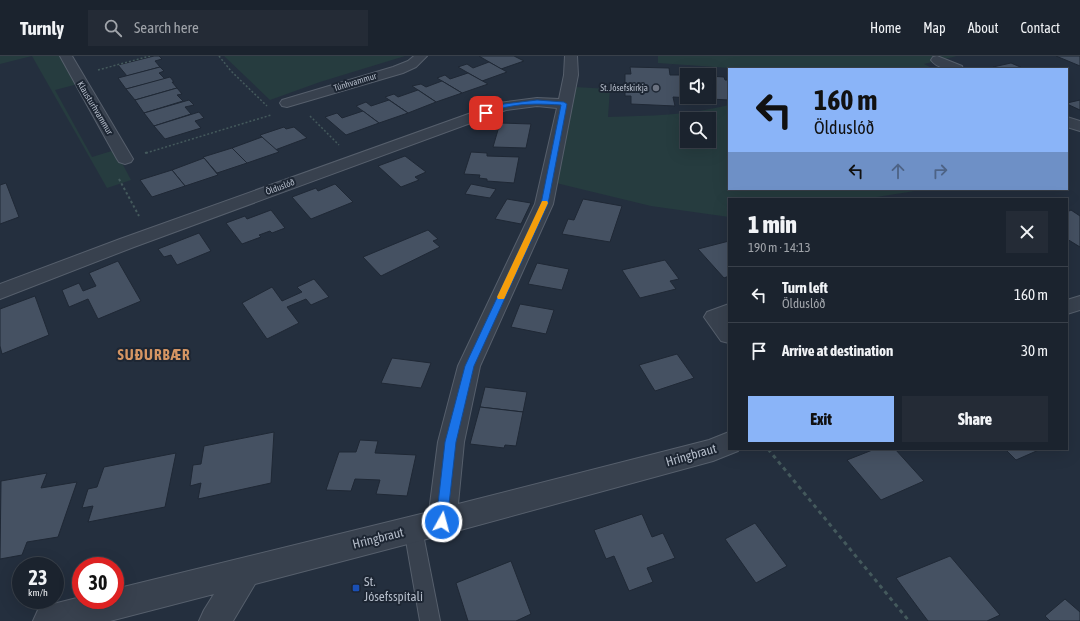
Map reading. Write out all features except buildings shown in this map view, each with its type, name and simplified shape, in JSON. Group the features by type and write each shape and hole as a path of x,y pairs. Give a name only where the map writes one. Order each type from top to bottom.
{"street":[{"name":"Klausturhvammur","path":"66,56 125,158"},
{"name":"Túnhvammur","path":"287,103 398,70 412,64 421,56"},
{"path":"442,522 451,442 469,366 544,204 564,104 572,75 571,56"},
{"path":"937,60 955,68"},
{"name":"Ölduslóð","path":"0,292 504,106 537,102 564,104"},
{"path":"1068,121 1080,127"},
{"path":"1068,306 1080,303"},
{"path":"728,312 715,317 728,334"},
{"name":"Hringbraut","path":"49,621 442,522 713,450 728,443"},
{"path":"215,621 246,571"}],"lane":[{"path":"413,529 430,621"}],"path":[{"path":"76,75 150,56"},
{"path":"219,56 231,70 275,113"},
{"path":"151,235 134,208 117,176 125,158 275,113 287,103 315,120 342,148 355,149 362,158"},
{"path":"769,450 909,621"}],"green space":[{"path":"0,56 32,56 0,64"},
{"path":"32,56 63,56 78,84 55,90 92,157 115,150 131,180 107,188"},
{"path":"224,56 405,56 320,82 270,100"},
{"path":"658,56 957,56 924,64 932,68 730,68 658,63"},
{"path":"575,87 610,89 608,117 680,113 680,148 716,148 716,112 692,112 728,105 728,190 917,190 870,198 728,198 728,217 651,206 556,183"}],"slow traffic":[{"path":"501,297 544,203"}],"place":[{"name":"St. Jósefskirkja","path":"656,88"},
{"name":"St. Jósefsspítali","path":"356,588"}],"district":[{"name":"SUÐURBÆR","path":"154,354"}],"route":[{"path":"442,522 451,442 469,366 544,204 551,177 564,104 537,102 520,103 504,106 486,113"}]}
